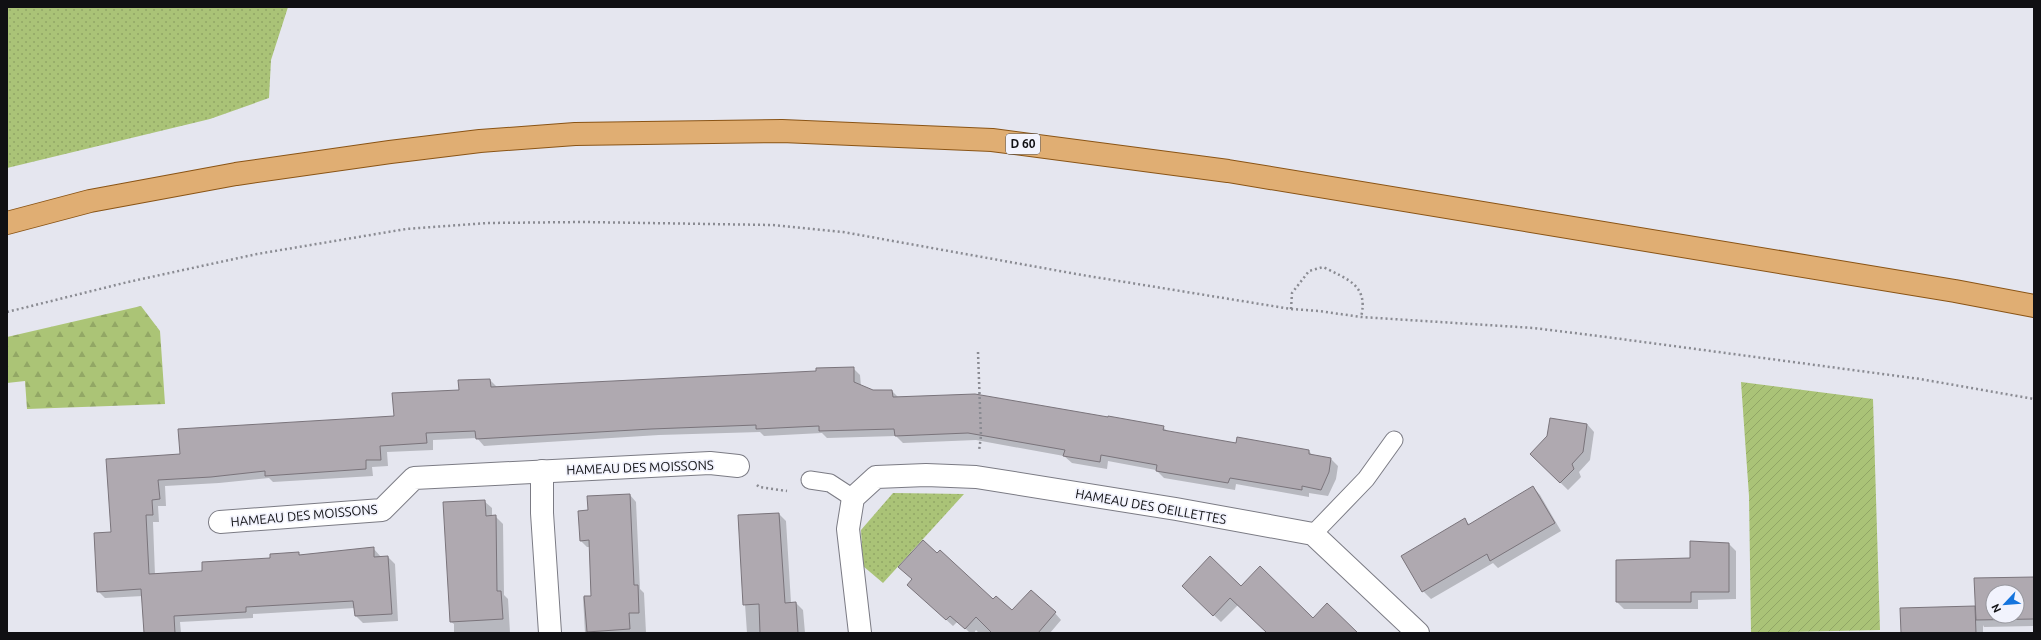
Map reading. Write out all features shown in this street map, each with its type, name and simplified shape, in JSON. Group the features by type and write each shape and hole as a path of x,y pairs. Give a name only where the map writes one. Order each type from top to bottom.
{"main road":[{"name":"D 60","path":"7,223 90,201 236,174 480,141 574,134 798,132 992,140 1228,171 1955,291 2034,306"}],"street":[{"name":"HAMEAU DES MOISSONS","path":"220,522 382,510 414,478 710,463 738,466"},
{"path":"542,471 542,513 550,633"},
{"name":"HAMEAU DES OEILLETTES","path":"853,498 876,478 926,475 976,477 1176,509 1313,534"},
{"path":"853,498 848,529 860,633"},
{"path":"1313,534 1418,633"}],"lane":[{"path":"1313,534 1366,480 1394,440"},
{"path":"810,480 830,483 853,498"}],"path":[{"path":"7,312 128,282 257,254 406,229 487,223 584,222 772,225 843,232 1082,275 1290,309 1319,311 1361,317 1534,328 1584,334 1920,379 2034,399"},
{"path":"1290,309 1292,293 1309,271 1323,267 1348,279 1360,290 1364,305 1361,317"},
{"path":"978,352 981,436"},
{"path":"759,487 792,490"}],"green space":[{"path":"7,7 288,7 271,60 269,98 210,119 7,168"},
{"path":"141,306 160,331 165,404 27,409 25,381 7,383 7,337"},
{"path":"1741,382 1873,399 1880,630 1751,633 1749,496"},
{"path":"893,493 964,494 883,583 863,566 861,530"}],"building":[{"path":"854,367 854,382 873,390 892,390 893,397 975,394 1164,426 1163,430 1236,443 1237,437 1309,450 1309,454 1331,458 1329,472 1321,490 1302,486 1302,490 1230,478 1228,483 1156,471 1157,465 1101,455 1100,462 1063,456 1065,450 968,433 895,436 894,429 819,431 819,426 756,429 756,425 651,429 476,439 475,431 426,433 427,443 380,446 381,460 366,460 366,469 265,476 265,471 211,477 158,480 160,499 152,500 153,515 146,515 149,574 202,571 202,562 270,558 270,554 299,552 299,555 374,547 374,557 388,556 392,614 355,616 353,601 246,607 246,612 174,616 175,633 144,633 141,589 97,592 94,533 111,532 106,459 180,454 178,429 394,416 392,393 459,390 458,380 490,379 491,387 816,371 816,368"},
{"path":"1550,418 1587,424 1583,452 1572,464 1574,469 1560,483 1530,454 1547,436"},
{"path":"1533,486 1555,523 1490,561 1487,554 1422,592 1401,556 1465,518 1468,525"},
{"path":"630,494 634,585 638,585 639,613 629,613 630,629 587,632 584,596 591,596 589,540 580,541 578,511 588,510 587,496"},
{"path":"485,500 486,516 496,515 497,591 501,591 503,619 450,622 443,502"},
{"path":"779,513 785,603 796,602 798,633 760,633 759,604 743,605 738,515"},
{"path":"923,540 937,553 940,550 993,599 996,596 1012,610 1031,590 1056,612 1038,633 992,633 976,617 965,629 950,616 946,620 907,585 912,579 898,567"},
{"path":"1690,541 1729,543 1729,592 1691,592 1691,602 1616,602 1616,560 1690,558"},
{"path":"1210,556 1241,586 1260,566 1313,618 1327,603 1358,633 1267,633 1230,598 1213,616 1182,586"},
{"path":"2034,577 2034,619 2025,619 2025,584 1985,584 1985,620 1976,620 1974,578"},
{"path":"1975,606 1976,633 1901,633 1900,608"}]}
